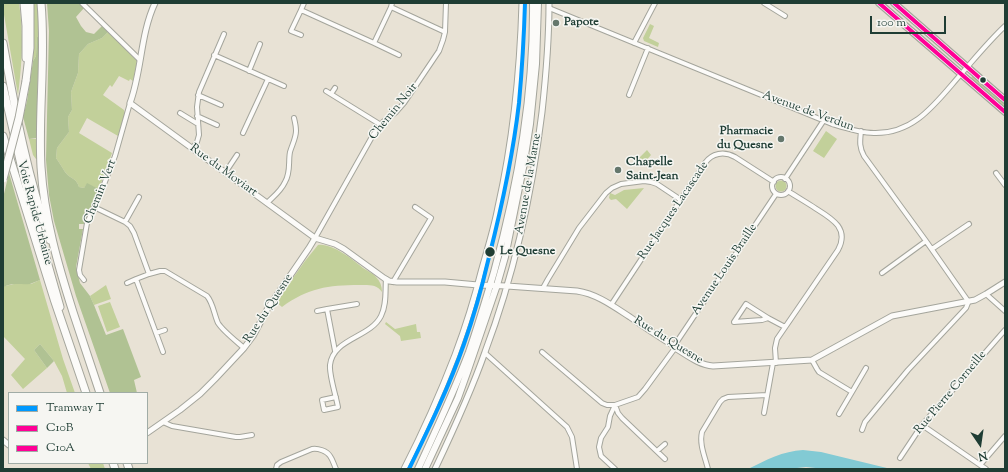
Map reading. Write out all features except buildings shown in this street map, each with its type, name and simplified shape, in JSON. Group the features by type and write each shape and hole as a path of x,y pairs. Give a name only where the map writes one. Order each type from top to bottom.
{"highway":[{"path":"24,3 26,26 25,81"},
{"path":"3,179 19,118 25,81 30,48 30,3"},
{"path":"41,3 43,37 41,168 46,205 58,261 100,392"},
{"name":"Voie Rapide Urbaine","path":"3,43 20,131 28,163 42,218 58,261"},
{"name":"Voie Rapide Urbaine","path":"3,86 27,191 68,338"},
{"path":"3,136 54,299 86,392"}],"main road":[{"name":"Avenue de la Marne","path":"418,469 445,411 469,352 490,285 506,225 521,149 530,70 533,3"},
{"name":"Avenue de la Marne","path":"425,469 462,388 505,257 514,216 530,124 536,64 538,3"},
{"path":"879,3 1005,112"},
{"path":"894,3 1005,100"}],"street":[{"path":"82,3 140,60"},
{"path":"130,103 136,85 146,27 155,3"},
{"path":"301,35 291,31 304,3"},
{"name":"Chemin Noir","path":"315,238 367,145 381,125 407,100 439,51 444,40 446,3"},
{"path":"404,469 429,418 466,323 478,285 498,207 511,136 519,62 522,3"},
{"path":"634,43 655,3"},
{"path":"764,3 785,16"},
{"path":"374,43 392,5 445,32"},
{"name":"Avenue de Verdun","path":"549,5 634,43 824,120 844,127 872,133 900,129 906,127 923,116 1005,26"},
{"name":"Avenue de la Marne","path":"435,469 458,421 485,353 508,286 524,220 536,152 546,69 549,5"},
{"path":"301,10 399,56"},
{"path":"192,149 198,139 199,132 197,116 198,95 224,34"},
{"path":"249,71 260,44"},
{"path":"629,95 648,48"},
{"path":"214,56 284,86"},
{"path":"243,133 268,79"},
{"path":"331,94 335,88"},
{"path":"326,91 381,125"},
{"path":"198,95 220,105"},
{"name":"Rue du Moviart","path":"130,103 315,238"},
{"name":"Chemin Vert","path":"84,280 79,273 79,268 87,223 101,192 116,152 130,103"},
{"path":"180,113 198,124"},
{"path":"197,116 217,125"},
{"path":"267,203 281,189 288,175 290,154 296,133 294,118"},
{"path":"785,179 824,120"},
{"path":"861,131 860,144 862,153 968,301 966,308 900,378 865,422 862,430"},
{"name":"Rue Jacques Lacascade","path":"612,305 706,160 712,156 726,154 732,156 774,182"},
{"path":"225,173 238,155"},
{"path":"996,173 1005,185"},
{"path":"779,178 785,179 789,184 788,191 784,195 776,194 772,188 774,182 779,178"},
{"path":"543,288 579,228 612,188 628,183 644,181 652,182 656,183 681,200"},
{"path":"764,413 777,339 838,250 841,238 840,229 834,221 788,191"},
{"name":"Avenue Louis Braille","path":"615,405 640,395 674,347 776,194"},
{"path":"125,222 139,197"},
{"path":"94,207 125,222 130,226 149,274"},
{"path":"393,282 431,218 415,207"},
{"path":"932,249 969,224"},
{"name":"Rue du Quesne","path":"148,431 163,422 206,388 244,348 256,333 268,308 315,238 335,244 344,249 386,279 393,282 445,282 497,285 543,288 594,295 612,305 699,363 709,366 812,360 892,316 980,298 1005,282"},
{"path":"882,273 926,241"},
{"path":"127,283 149,274 165,271 207,296 220,326 244,348"},
{"path":"136,279 163,352"},
{"path":"336,397 330,367 331,360 335,351 349,340 369,329 379,320 385,304 386,279"},
{"path":"986,294 1005,311"},
{"path":"317,311 357,304"},
{"path":"768,318 762,320 734,322 746,304 785,327"},
{"path":"327,309 335,351"},
{"path":"156,333 165,330"},
{"name":"Rue Pierre Corneille","path":"900,458 922,426 1005,330"},
{"path":"542,352 602,403 607,406 615,405"},
{"path":"485,353 567,427 572,437 577,469"},
{"path":"812,360 819,372 852,392"},
{"path":"839,414 866,368"},
{"path":"708,469 701,438 702,432 722,400 728,397 767,395"},
{"path":"615,405 618,414 665,458"},
{"path":"615,405 610,416 608,427 601,438 599,447 602,458 615,469"},
{"path":"163,422 172,426 236,437 252,435"},
{"path":"922,426 986,469"},
{"path":"980,465 1005,436"},
{"path":"3,440 7,445"},
{"path":"657,451 665,444"},
{"path":"276,469 277,465 281,462 314,448 319,449 329,455 336,469"}],"green space":[{"path":"3,3 19,3 22,27 22,49 18,95 3,9"},
{"path":"33,3 38,3 39,37 37,37 36,56 33,61 34,27"},
{"path":"47,3 79,3 84,8 76,17 86,32 94,34 102,26 108,32 102,38 88,44 79,54 78,73 71,92 72,110 68,117 69,132 57,148 56,158 65,172 76,181 79,187 84,188 87,183 99,189 84,224 79,224 79,229 83,229 76,267 80,283 90,296 106,335 123,329 141,377 134,380 137,392 110,392 76,296 54,221 49,195 46,160 49,31"},
{"path":"650,24 654,26 649,38 659,43 658,47 644,41 643,38"},
{"path":"108,32 137,61 133,81 130,79 129,81 119,76 112,87 110,85 103,95 124,110 125,113 118,136 87,118 79,133 112,153 99,189 87,184 84,188 79,187 76,181 65,172 56,158 57,148 69,132 68,117 72,110 71,92 78,73 79,54 88,44 102,38"},
{"path":"37,37 39,37 37,138 29,139 23,117 33,61 36,56"},
{"path":"974,74 1005,101 1005,110 970,79"},
{"path":"826,131 837,139 824,158 813,151"},
{"path":"29,139 37,139 38,159 36,159 33,155"},
{"path":"647,150 651,155 642,165 637,160"},
{"path":"9,173 40,280 30,284 12,284 3,288 3,198"},
{"path":"781,180 785,182 787,186 785,190 781,192 777,190 775,186 777,182"},
{"path":"644,188 627,209 616,199 611,200 609,198 610,193 615,195 624,190"},
{"path":"318,245 329,246 335,249 348,256 373,274 380,282 382,292 375,286 369,285 328,287 310,292 282,307 276,302"},
{"path":"40,280 63,359 75,392 67,392 62,376 54,361 40,344 34,350 47,368 23,389 11,375 25,359 3,336 3,288 5,286 19,283 31,284"},
{"path":"106,285 111,299 94,305 90,296"},
{"path":"110,302 120,327 107,332 98,306"},
{"path":"386,322 395,329 416,324 417,332 420,332 421,338 401,341 400,336 385,324"},
{"path":"40,344 54,361 47,368 34,350"},
{"path":"88,464 103,464 105,469 91,469"}],"water":[{"path":"803,450 821,452 891,469 825,469 806,467 788,469 748,469 782,454"}],"tram line":[{"name":"T","path":"409,469 452,376 468,333 486,268 507,180 517,122 522,66 525,3"}],"transit line":[{"name":"C10B","path":"879,3 1005,112"},
{"name":"C10A","path":"894,3 1005,100"}],"place":[{"name":"Papote","path":"556,23"},
{"name":"Pharmacie du Quesne","path":"781,139"},
{"name":"Chapelle Saint-Jean","path":"618,170"},
{"name":"Le Quesne","path":"490,252"}]}
